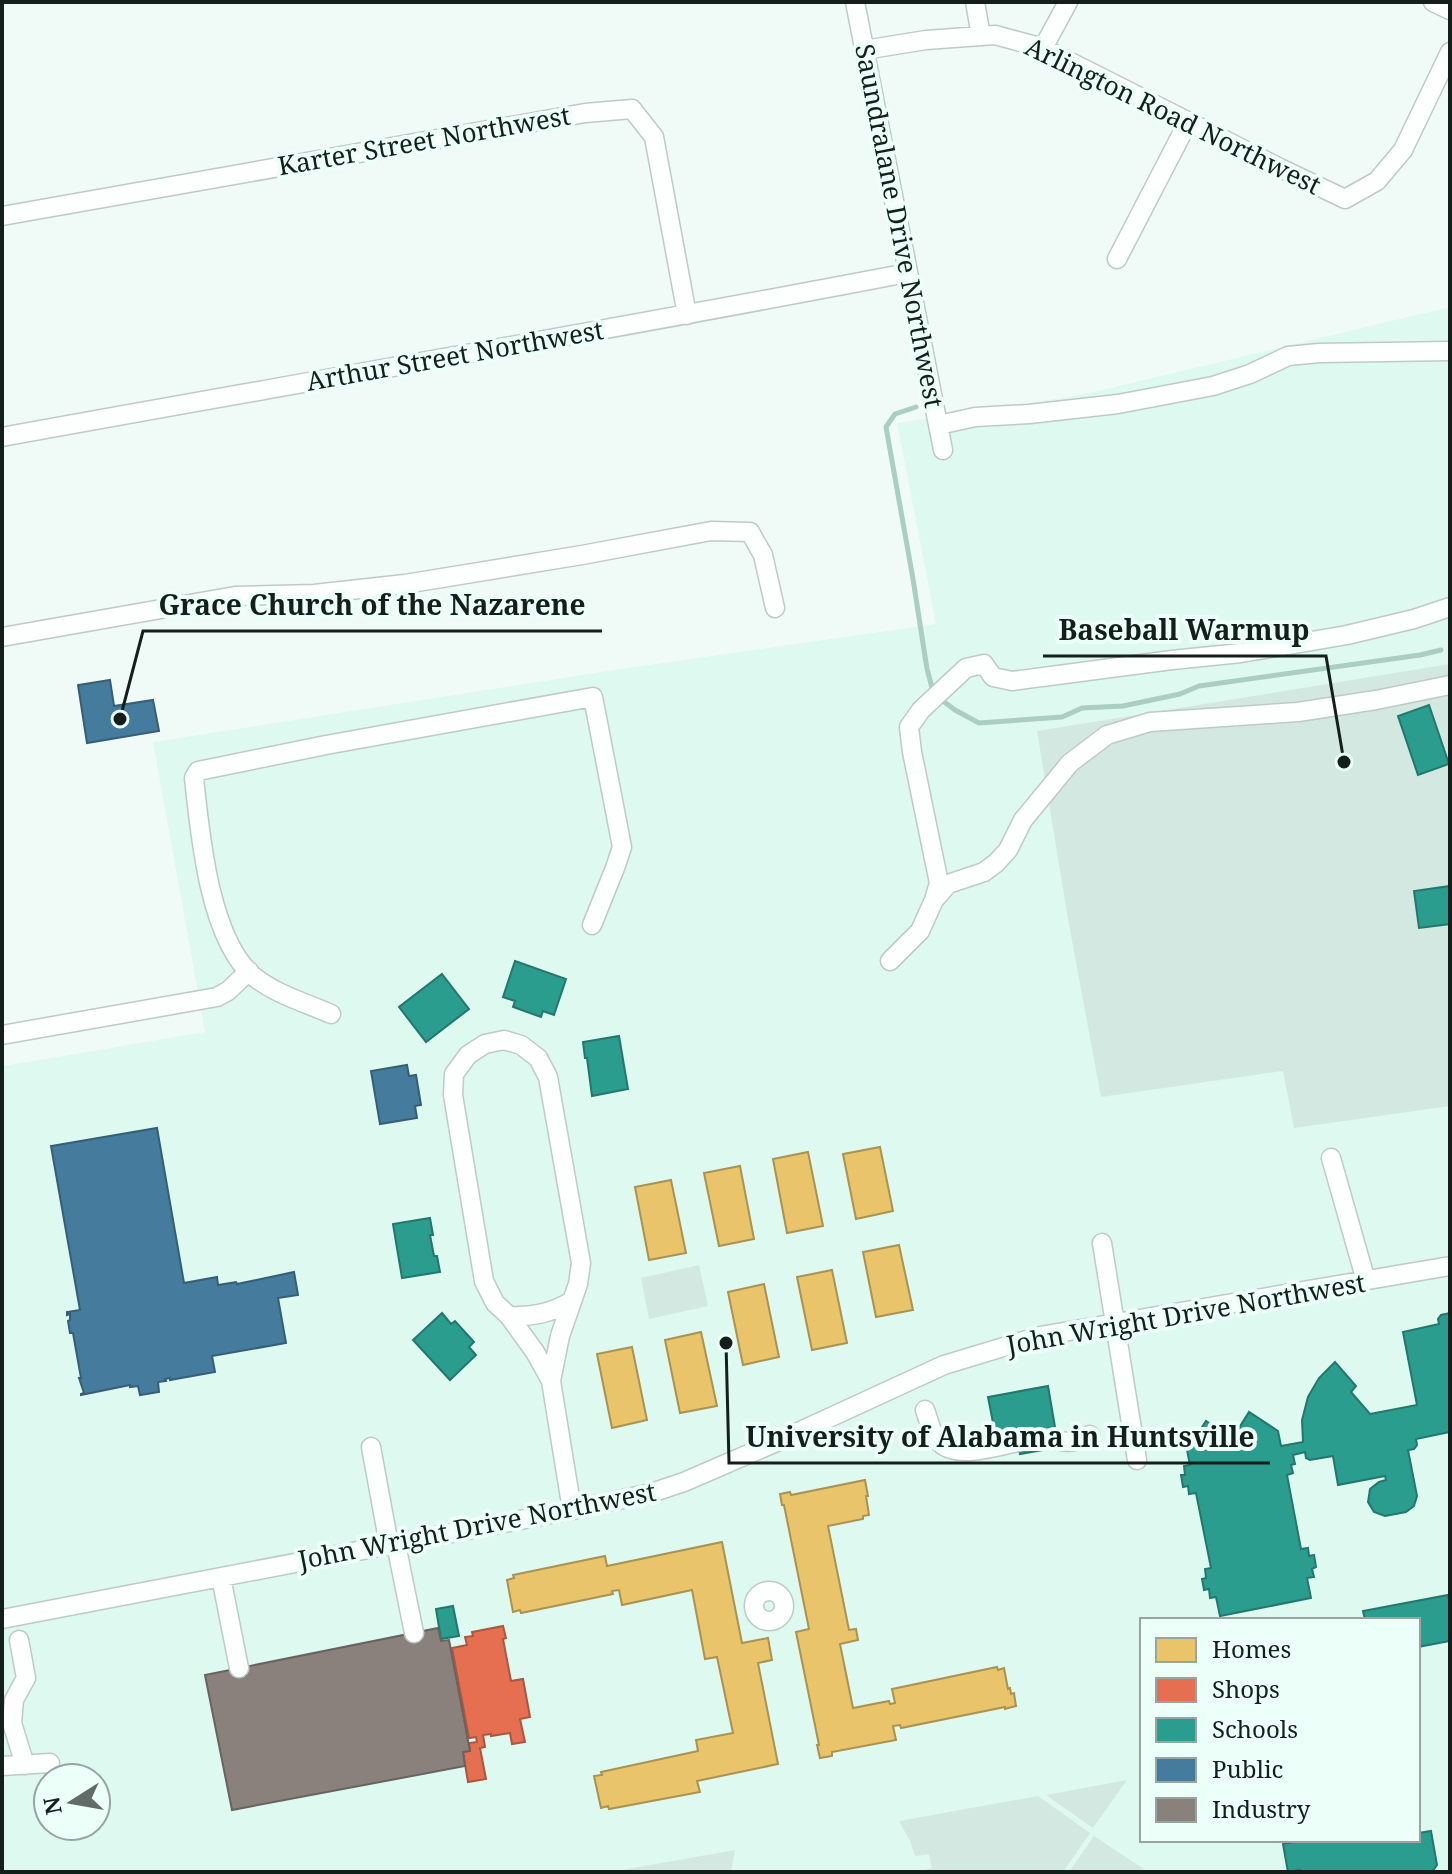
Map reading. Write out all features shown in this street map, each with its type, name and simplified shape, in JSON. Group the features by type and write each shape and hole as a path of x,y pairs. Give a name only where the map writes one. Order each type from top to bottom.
{"street":[{"name":"Saundralane Drive Northwest","path":"855,2 943,450"},
{"path":"975,2 981,36"},
{"path":"1043,48 1068,2"},
{"path":"1433,2 1450,10"},
{"name":"Arlington Road Northwest","path":"864,50 926,40 995,35 1043,48 1345,199 1377,181 1403,150 1450,52"},
{"name":"Karter Street Northwest","path":"2,216 585,113 632,109 654,137 687,315"},
{"path":"1117,259 1188,122"},
{"name":"Arthur Street Northwest","path":"2,437 907,273"},
{"path":"939,425 975,417 1118,404 1213,386 1250,374 1288,356 1450,351"},
{"path":"2,637 235,596 314,594 405,584 711,531 750,532 763,555 775,608"},
{"path":"890,961 920,931 939,883 909,727 921,710 966,668 984,664 993,677 1012,681 1241,653 1347,635 1450,607"},
{"path":"934,900 948,884 984,872 996,863 1008,850 1023,820 1070,763 1107,735 1150,722 1298,712 1450,685"},
{"path":"331,1014 252,976 232,950 218,921 200,838 194,778 198,771 593,697 622,847 592,925"},
{"path":"2,1035 217,997 249,971"},
{"path":"551,1381 581,1263 548,1077 538,1058 521,1045 504,1040 485,1044 468,1055 454,1074 453,1095 484,1281 495,1303 509,1316 535,1352 551,1381 572,1510"},
{"path":"1331,1158 1366,1281"},
{"path":"1102,1243 1137,1460"},
{"name":"John Wright Drive Northwest","path":"2,1619 651,1493 781,1440 944,1365 1040,1336 1450,1266"},
{"path":"509,1316 529,1317 554,1311 572,1301"},
{"path":"925,1410 934,1436 944,1446 961,1453 1018,1442"},
{"path":"1041,1438 1065,1444 1090,1435"},
{"path":"371,1447 414,1633"},
{"path":"221,1577 239,1668"},
{"path":"19,1640 26,1678 14,1700 12,1723 25,1765"},
{"path":"2,1766 32,1764"}],"shaded area":[{"path":"1450,307 1450,1872 2,1872 2,1066 205,1032 153,742 627,668 936,624 897,423 1081,395"},
{"path":"1450,664 1450,1106 1294,1128 1283,1071 1101,1097 1037,731"},
{"path":"699,1265 708,1306 649,1319 641,1278"},
{"path":"1127,1780 1093,1828 1046,1795"},
{"path":"1038,1796 1090,1833 1063,1872 918,1872 932,1868 929,1854 915,1856 899,1821"},
{"path":"1094,1836 1144,1869 1069,1872"},
{"path":"735,1850 731,1872 611,1872"}],"building: Homes":[{"path":"880,1147 893,1211 856,1219 843,1154"},
{"path":"808,1152 823,1226 787,1233 773,1159"},
{"path":"740,1166 754,1239 719,1246 704,1173"},
{"path":"671,1180 686,1253 649,1260 635,1187"},
{"path":"899,1245 913,1310 876,1317 863,1252"},
{"path":"832,1270 847,1343 812,1350 797,1277"},
{"path":"764,1284 779,1357 743,1365 728,1292"},
{"path":"701,1332 717,1406 680,1413 665,1340"},
{"path":"632,1347 647,1420 612,1428 597,1354"},
{"path":"865,1480 869,1515 828,1526 849,1630 856,1629 858,1640 840,1644 853,1708 889,1701 890,1704 895,1703 892,1689 997,1667 998,1670 1004,1668 1008,1689 1011,1694 1014,1693 1016,1706 901,1728 900,1725 893,1726 896,1740 832,1752 832,1756 820,1758 796,1632 809,1629 780,1494 790,1492 791,1495"},
{"path":"722,1542 742,1643 768,1638 772,1660 758,1663 778,1764 697,1781 700,1792 601,1808 594,1776 602,1775 601,1772 698,1751 696,1740 733,1733 717,1657 705,1659 692,1590 622,1605 619,1590 612,1591 613,1594 521,1613 520,1610 513,1612 507,1580 514,1578 513,1575 605,1556 607,1566"}],"building: Shops":[{"path":"503,1626 511,1681 523,1679 530,1717 520,1719 525,1742 512,1744 510,1733 483,1735 485,1747 480,1748 486,1779 468,1782 463,1752 470,1751 469,1743 477,1742 476,1737 469,1738 452,1648 467,1645 465,1637 473,1636 472,1632"}],"building: Schools":[{"path":"1429,705 1449,764 1418,775 1398,716"},
{"path":"1450,886 1450,924 1419,928 1414,891"},
{"path":"515,961 566,979 554,1015 543,1011 541,1017 513,1007 515,1001 503,997"},
{"path":"442,974 469,1009 426,1042 399,1007"},
{"path":"619,1036 628,1089 592,1096 583,1042"},
{"path":"430,1218 433,1235 430,1235 440,1272 402,1278 393,1224"},
{"path":"442,1313 451,1324 455,1321 474,1342 469,1347 476,1355 450,1380 413,1340"},
{"path":"1450,1313 1450,1432 1416,1439 1417,1445 1408,1450 1417,1496 1414,1506 1406,1512 1385,1516 1374,1512 1368,1502 1370,1489 1386,1480 1385,1476 1338,1485 1333,1456 1310,1460 1305,1452 1293,1455 1293,1473 1287,1475 1301,1549 1308,1548 1309,1556 1314,1555 1316,1567 1312,1569 1314,1577 1307,1578 1311,1598 1220,1616 1216,1597 1210,1598 1209,1589 1204,1590 1202,1579 1206,1578 1205,1569 1211,1568 1196,1493 1189,1494 1188,1486 1183,1487 1181,1475 1185,1475 1184,1466 1190,1465 1187,1450 1206,1421 1232,1439 1249,1412 1278,1431 1281,1446 1303,1442 1302,1420 1308,1397 1319,1378 1335,1362 1356,1386 1351,1392 1370,1414 1417,1405 1403,1332 1439,1324 1441,1315"},
{"path":"1048,1386 1055,1427 1040,1430 1043,1450 1020,1454 1016,1434 996,1438 988,1397"},
{"path":"1448,1595 1450,1641 1420,1647 1420,1618 1365,1618 1363,1611"},
{"path":"453,1606 459,1636 441,1639 436,1609"},
{"path":"1431,1831 1437,1865 1432,1872 1288,1872 1283,1844 1420,1842 1420,1833"}],"building: Public":[{"path":"110,680 114,706 153,700 159,731 87,743 78,685"},
{"path":"407,1065 409,1076 416,1075 421,1105 415,1106 417,1118 380,1124 371,1071"},
{"path":"157,1128 184,1283 217,1277 218,1285 237,1284 294,1272 298,1295 278,1298 286,1343 212,1356 215,1372 165,1379 158,1382 159,1392 140,1395 138,1386 130,1385 81,1395 84,1393 73,1333 70,1333 70,1314 67,1315 67,1312 80,1310 51,1146"}],"building: Industry":[{"path":"438,1628 441,1641 449,1640 470,1751 463,1752 465,1766 232,1810 205,1675"}],"waterway":[{"path":"916,407 895,414 886,427 933,691"},
{"path":"943,701 979,723 1062,717 1082,708 1123,706 1180,694 1199,686 1441,650"}],"place":[{"name":"Grace Church of the Nazarene","path":"120,719"},
{"name":"Baseball Warmup","path":"1344,762"},
{"name":"University of Alabama in Huntsville","path":"726,1343"}]}
